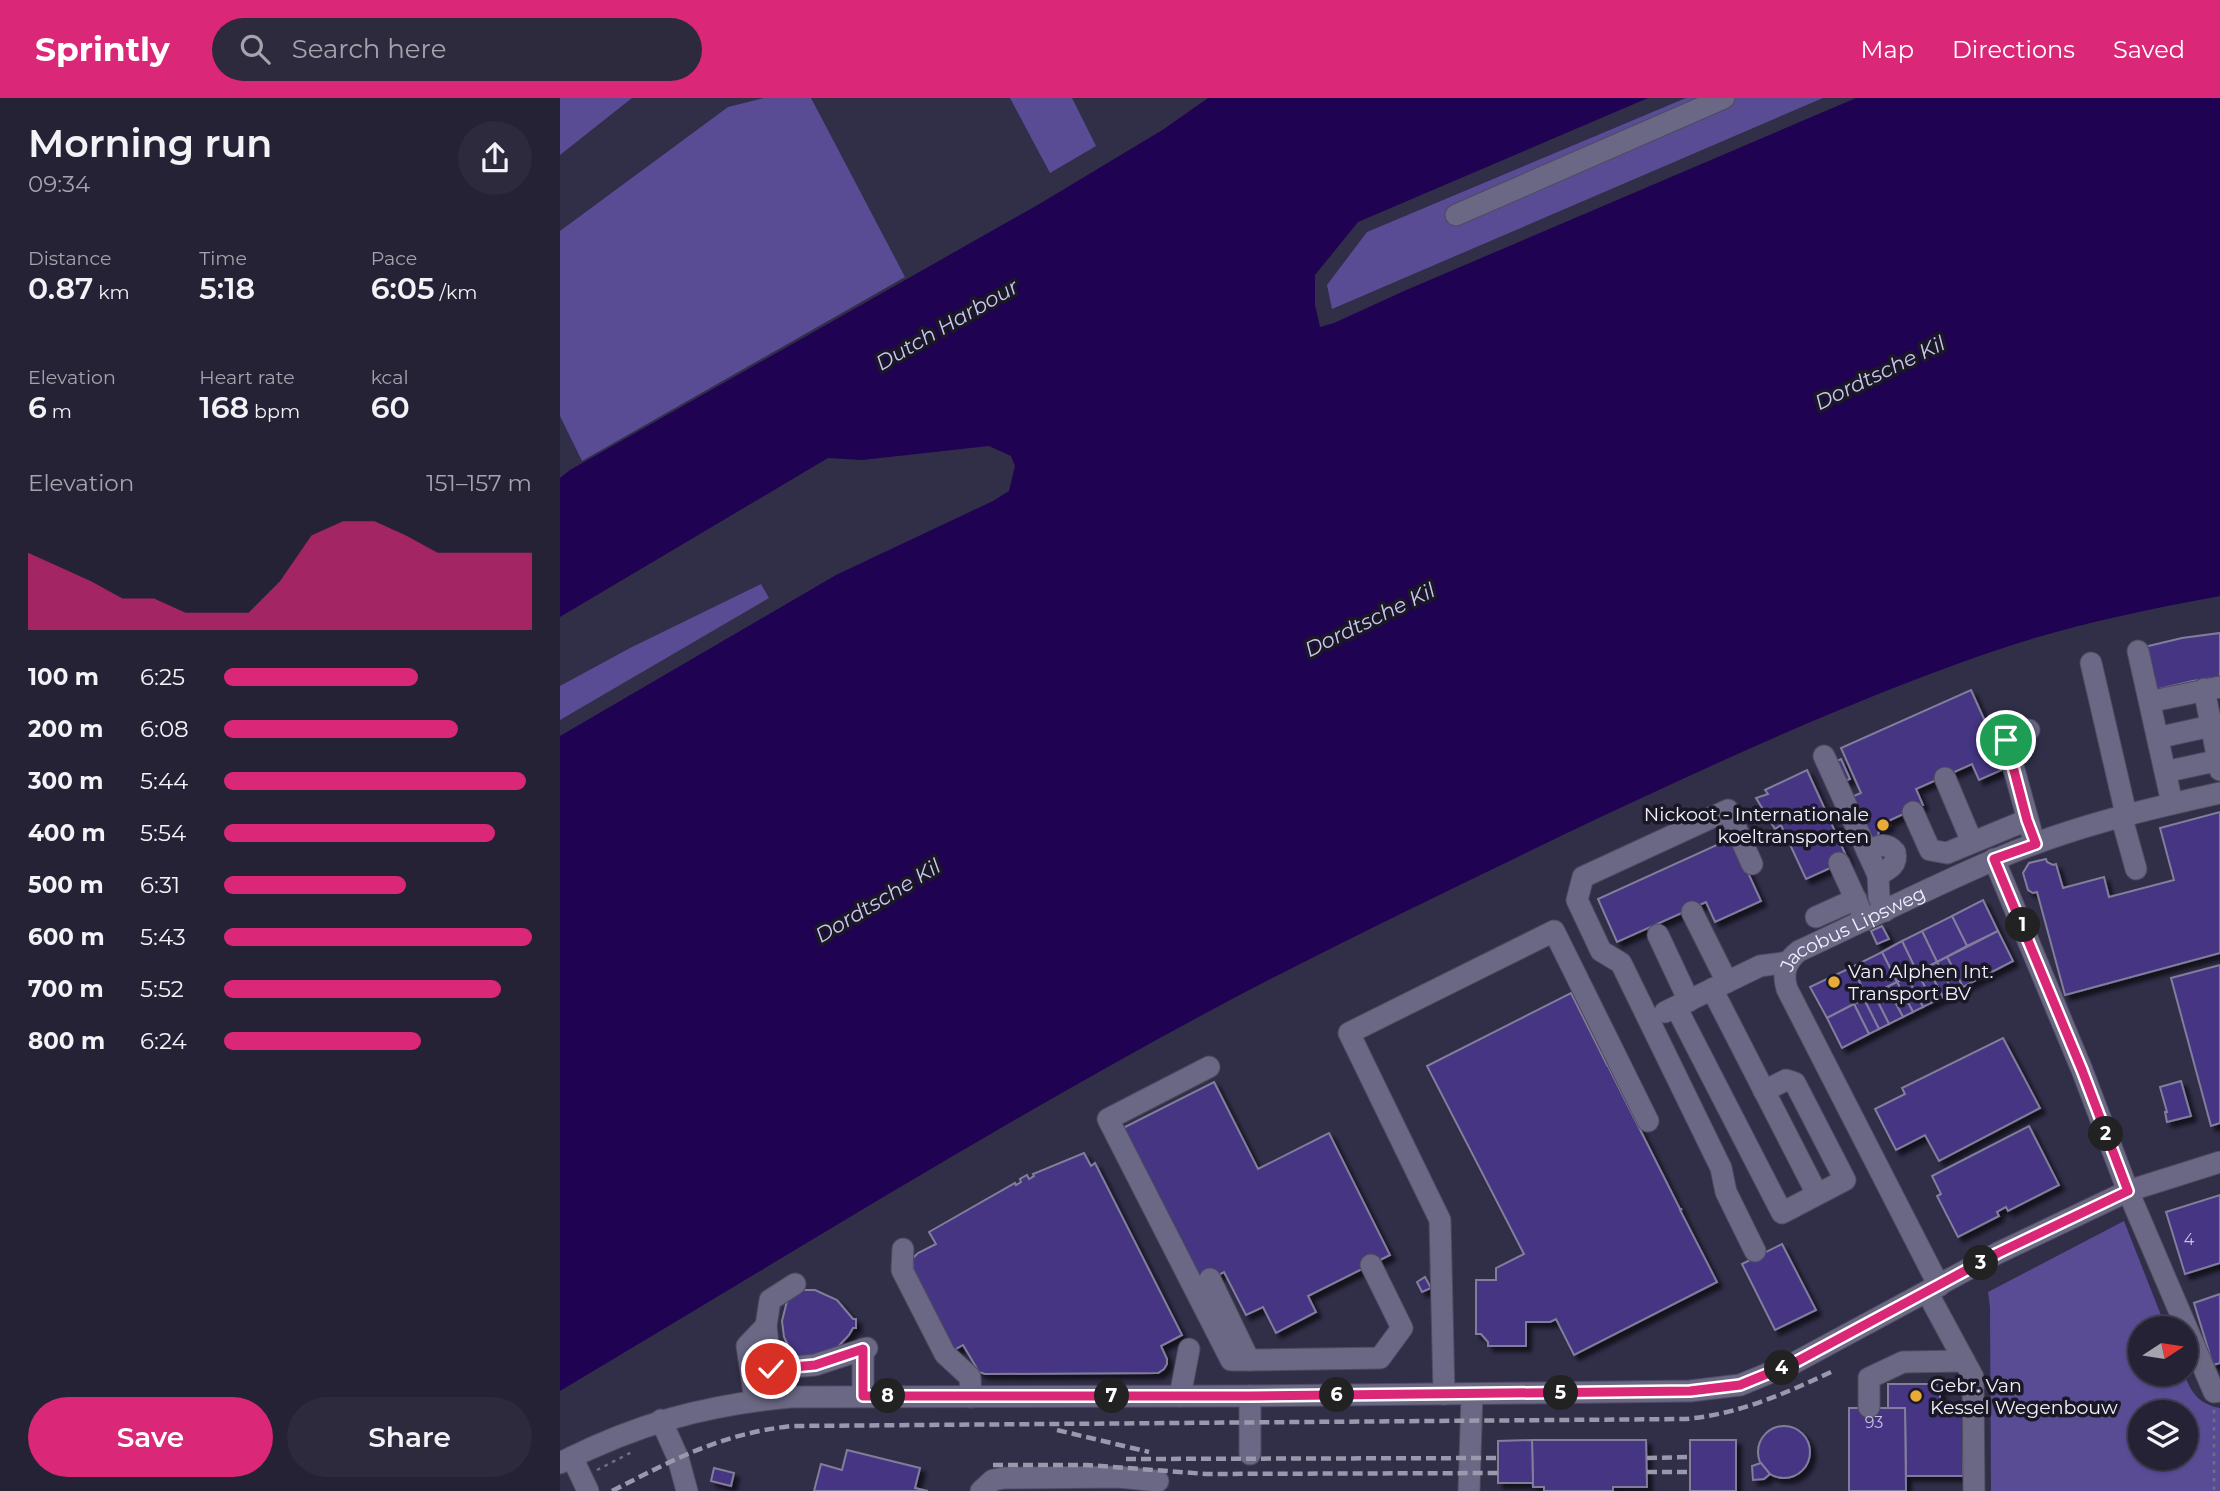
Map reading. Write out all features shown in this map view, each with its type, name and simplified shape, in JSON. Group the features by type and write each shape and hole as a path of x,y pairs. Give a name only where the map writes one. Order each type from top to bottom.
{"street":[{"path":"1456,215 1724,98"},
{"path":"2138,651 2172,803"},
{"path":"2091,663 2136,869"},
{"path":"2153,701 2212,688 2219,763 2169,771"},
{"path":"2161,737 2216,724"},
{"path":"2029,730 2006,740 2036,844"},
{"path":"1824,756 1867,851 1883,845 1895,852 1893,866 1878,875 1879,897 1885,911"},
{"path":"1945,778 1972,842"},
{"name":"Jacobus Lipsweg","path":"1974,1491 1973,1377 1787,989 1784,975 1789,962 1799,951 1994,859 2124,815 2220,793"},
{"path":"1752,864 1728,810 1583,877 1577,900 1601,951 1621,962 1721,1168 1726,1192 1755,1251"},
{"path":"1913,812 1930,850 1947,853 2027,820"},
{"path":"1994,859 2082,1070 2128,1191 2217,1392"},
{"path":"1839,863 1865,920"},
{"path":"1816,917 1856,899"},
{"path":"1692,912 1719,986 1764,1091 1817,1195"},
{"path":"1444,1394 1440,1220 1349,1033 1554,931 1648,1121"},
{"path":"1658,935 1682,1004 1782,1213 1845,1180 1795,1083 1786,1080 1764,1091"},
{"path":"1649,1020 1760,966 1789,962"},
{"path":"1209,1067 1108,1119 1231,1360 1380,1358"},
{"path":"588,1491 566,1460 614,1437 661,1420 755,1400 863,1396 1282,1396 1690,1391 1740,1385 1794,1363 1998,1253 2128,1191 2220,1162"},
{"path":"903,1249 902,1270 945,1354 970,1377 971,1397"},
{"path":"1371,1265 1402,1328 1380,1358 1379,1394"},
{"path":"1210,1279 1249,1360"},
{"path":"795,1284 770,1300 766,1326 771,1369 815,1365 865,1349 863,1396"},
{"path":"755,1400 747,1346 766,1326"},
{"path":"1180,1396 1189,1349"},
{"path":"1282,1359 1282,1396"},
{"path":"1869,1407 1869,1378 1903,1362 1964,1361"},
{"path":"1469,1491 1472,1394"},
{"path":"1250,1396 1250,1454"},
{"path":"661,1420 678,1458 687,1491"},
{"path":"981,1491 988,1483 999,1478 1117,1484 1158,1481"}],"path":[{"path":"2214,1491 2217,1392"}],"shaded area":[{"path":"560,98 632,98 560,155"},
{"path":"764,98 811,98 905,277 582,461 560,416 560,231 728,107"},
{"path":"1010,98 1072,98 1096,146 1050,173"},
{"path":"1686,98 1823,98 1332,309 1327,285 1367,232"},
{"path":"761,584 769,598 560,720 560,686 630,648"},
{"path":"2124,1221 2161,1316 2128,1316 2128,1386 2190,1386 2197,1397 2220,1408 2220,1491 1991,1491 1988,1292"}],"water":[{"path":"1208,98 1648,98 1358,222 1315,275 1315,305 1320,327 1856,98 2220,98 2220,596 2078,626 1939,670 1778,736 1567,833 1317,955 1148,1044 895,1190 560,1391 560,736 836,575 993,501 1009,491 1015,466 1011,456 989,446 862,460 828,458 560,617 560,478 1041,203 1164,129"}],"building":[{"path":"2220,633 2220,677 2150,691 2140,648"},
{"path":"1971,690 2006,768 1979,780 1972,764 1916,789 1923,805 1886,822 1888,826 1891,825 1879,830 1878,836 1872,838 1849,798 1861,793 1841,748"},
{"path":"1841,759 1850,779 1845,781 1837,761"},
{"path":"1807,770 1848,860 1806,879 1781,825 1775,829 1756,798 1768,794 1765,790"},
{"path":"2220,812 2220,953 2065,995 2037,892 2028,890 2023,873 2029,863 2046,859 2053,865 2056,864 2063,888 2104,877 2109,897 2174,880 2160,828"},
{"path":"1732,838 1761,901 1715,922 1706,902 1617,942 1598,899"},
{"path":"1983,900 1998,931 1967,946 1952,916"},
{"path":"1952,916 1967,946 1937,962 1922,931"},
{"path":"1882,926 1889,939 1877,944 1871,931"},
{"path":"1922,931 1937,962 1917,972 1902,941"},
{"path":"1998,931 2013,961 1963,987 1947,957"},
{"path":"1902,941 1917,972 1897,982 1882,952"},
{"path":"1882,952 1897,982 1867,997 1852,967"},
{"path":"1947,957 1963,987 1953,992 1937,962"},
{"path":"1937,962 1953,992 1943,997 1927,967"},
{"path":"2220,965 2220,1123 2211,1126 2171,978"},
{"path":"1852,967 1867,997 1827,1018 1810,987"},
{"path":"1927,967 1943,997 1933,1002 1917,972"},
{"path":"1917,972 1933,1002 1923,1007 1907,977"},
{"path":"1907,977 1923,1007 1913,1012 1897,982"},
{"path":"1897,982 1913,1012 1903,1017 1887,987"},
{"path":"1887,987 1903,1017 1889,1024 1874,994"},
{"path":"1571,993 1717,1282 1574,1355 1556,1319 1550,1322 1526,1322 1526,1346 1488,1346 1481,1334 1476,1334 1476,1280 1496,1280 1496,1268 1524,1254 1427,1066"},
{"path":"1874,994 1889,1024 1879,1029 1864,999"},
{"path":"1864,999 1879,1029 1869,1034 1854,1004"},
{"path":"1854,1004 1869,1034 1842,1048 1827,1018"},
{"path":"2003,1038 2040,1108 1939,1161 1925,1135 1896,1150 1875,1109 1905,1094 1902,1088"},
{"path":"2181,1081 2191,1116 2167,1122 2160,1087"},
{"path":"1214,1082 1258,1169 1329,1133 1390,1255 1308,1296 1316,1312 1276,1333 1263,1307 1246,1315 1224,1272 1201,1284 1123,1128"},
{"path":"2029,1126 2059,1185 2008,1211 2006,1207 1997,1212 1999,1216 1958,1237 1937,1196 1941,1194 1932,1176"},
{"path":"1084,1153 1091,1166 1095,1163 1182,1335 1161,1346 1167,1364 1158,1373 979,1372 963,1345 954,1350 913,1269 913,1258 936,1244 929,1232 1015,1183 1016,1185 1027,1175 1029,1179 1033,1174"},
{"path":"2220,1195 2220,1263 2185,1274 2166,1212"},
{"path":"1782,1244 1816,1310 1775,1330 1742,1264"},
{"path":"1425,1277 1431,1288 1422,1292 1417,1282"},
{"path":"799,1290 815,1290 837,1300 853,1319 856,1319 856,1328 853,1328 835,1350 798,1361 791,1359 793,1356 784,1337 782,1321 787,1301 791,1294"},
{"path":"2220,1294 2220,1363 2213,1365 2194,1303"},
{"path":"1888,1384 1940,1384 1940,1407 1963,1407 1963,1476 1906,1476 1905,1408 1888,1408"},
{"path":"1849,1408 1905,1408 1906,1491 1849,1491"},
{"path":"1784,1426 1794,1428 1802,1434 1808,1442 1808,1462 1802,1470 1794,1476 1784,1478 1774,1476 1766,1470 1760,1462 1758,1452 1760,1442 1766,1434 1774,1428"},
{"path":"1532,1440 1646,1440 1647,1487 1613,1487 1613,1491 1544,1491 1544,1487 1533,1487"},
{"path":"1532,1440 1533,1483 1498,1483 1498,1441"},
{"path":"1690,1440 1736,1440 1736,1491 1690,1491"},
{"path":"847,1450 920,1468 915,1488 928,1491 814,1491 821,1464 842,1470"},
{"path":"1761,1463 1770,1474 1764,1479 1753,1480 1752,1466"},
{"path":"714,1468 734,1473 731,1486 711,1481"}],"railway":[{"path":"612,1491 678,1458 720,1442 792,1426 1686,1419 1743,1408 1831,1372"},
{"path":"1057,1430 1149,1452"},
{"path":"1647,1458 1689,1457"},
{"path":"1126,1459 1498,1458"},
{"path":"993,1465 1087,1465 1206,1474 1498,1473"},
{"path":"1647,1472 1689,1472"}],"place":[{"name":"Nickoot - Internationale koeltransporten","path":"1883,825"},
{"name":"Van Alphen Int. Transport BV","path":"1834,982"},
{"name":"Gebr. Van Kessel Wegenbouw","path":"1916,1396"}],"route":[{"path":"771,1369 815,1365 863,1349 863,1396 1250,1396 1690,1391 1740,1385 1794,1363 1998,1253 2128,1191 2082,1070 1994,859 2036,844 2006,740"}],"water label":[{"name":"Dutch Harbour","path":"947,325"},
{"name":"Dordtsche Kil","path":"1880,373"},
{"name":"Dordtsche Kil","path":"1370,620"},
{"name":"Dordtsche Kil","path":"878,901"}]}
